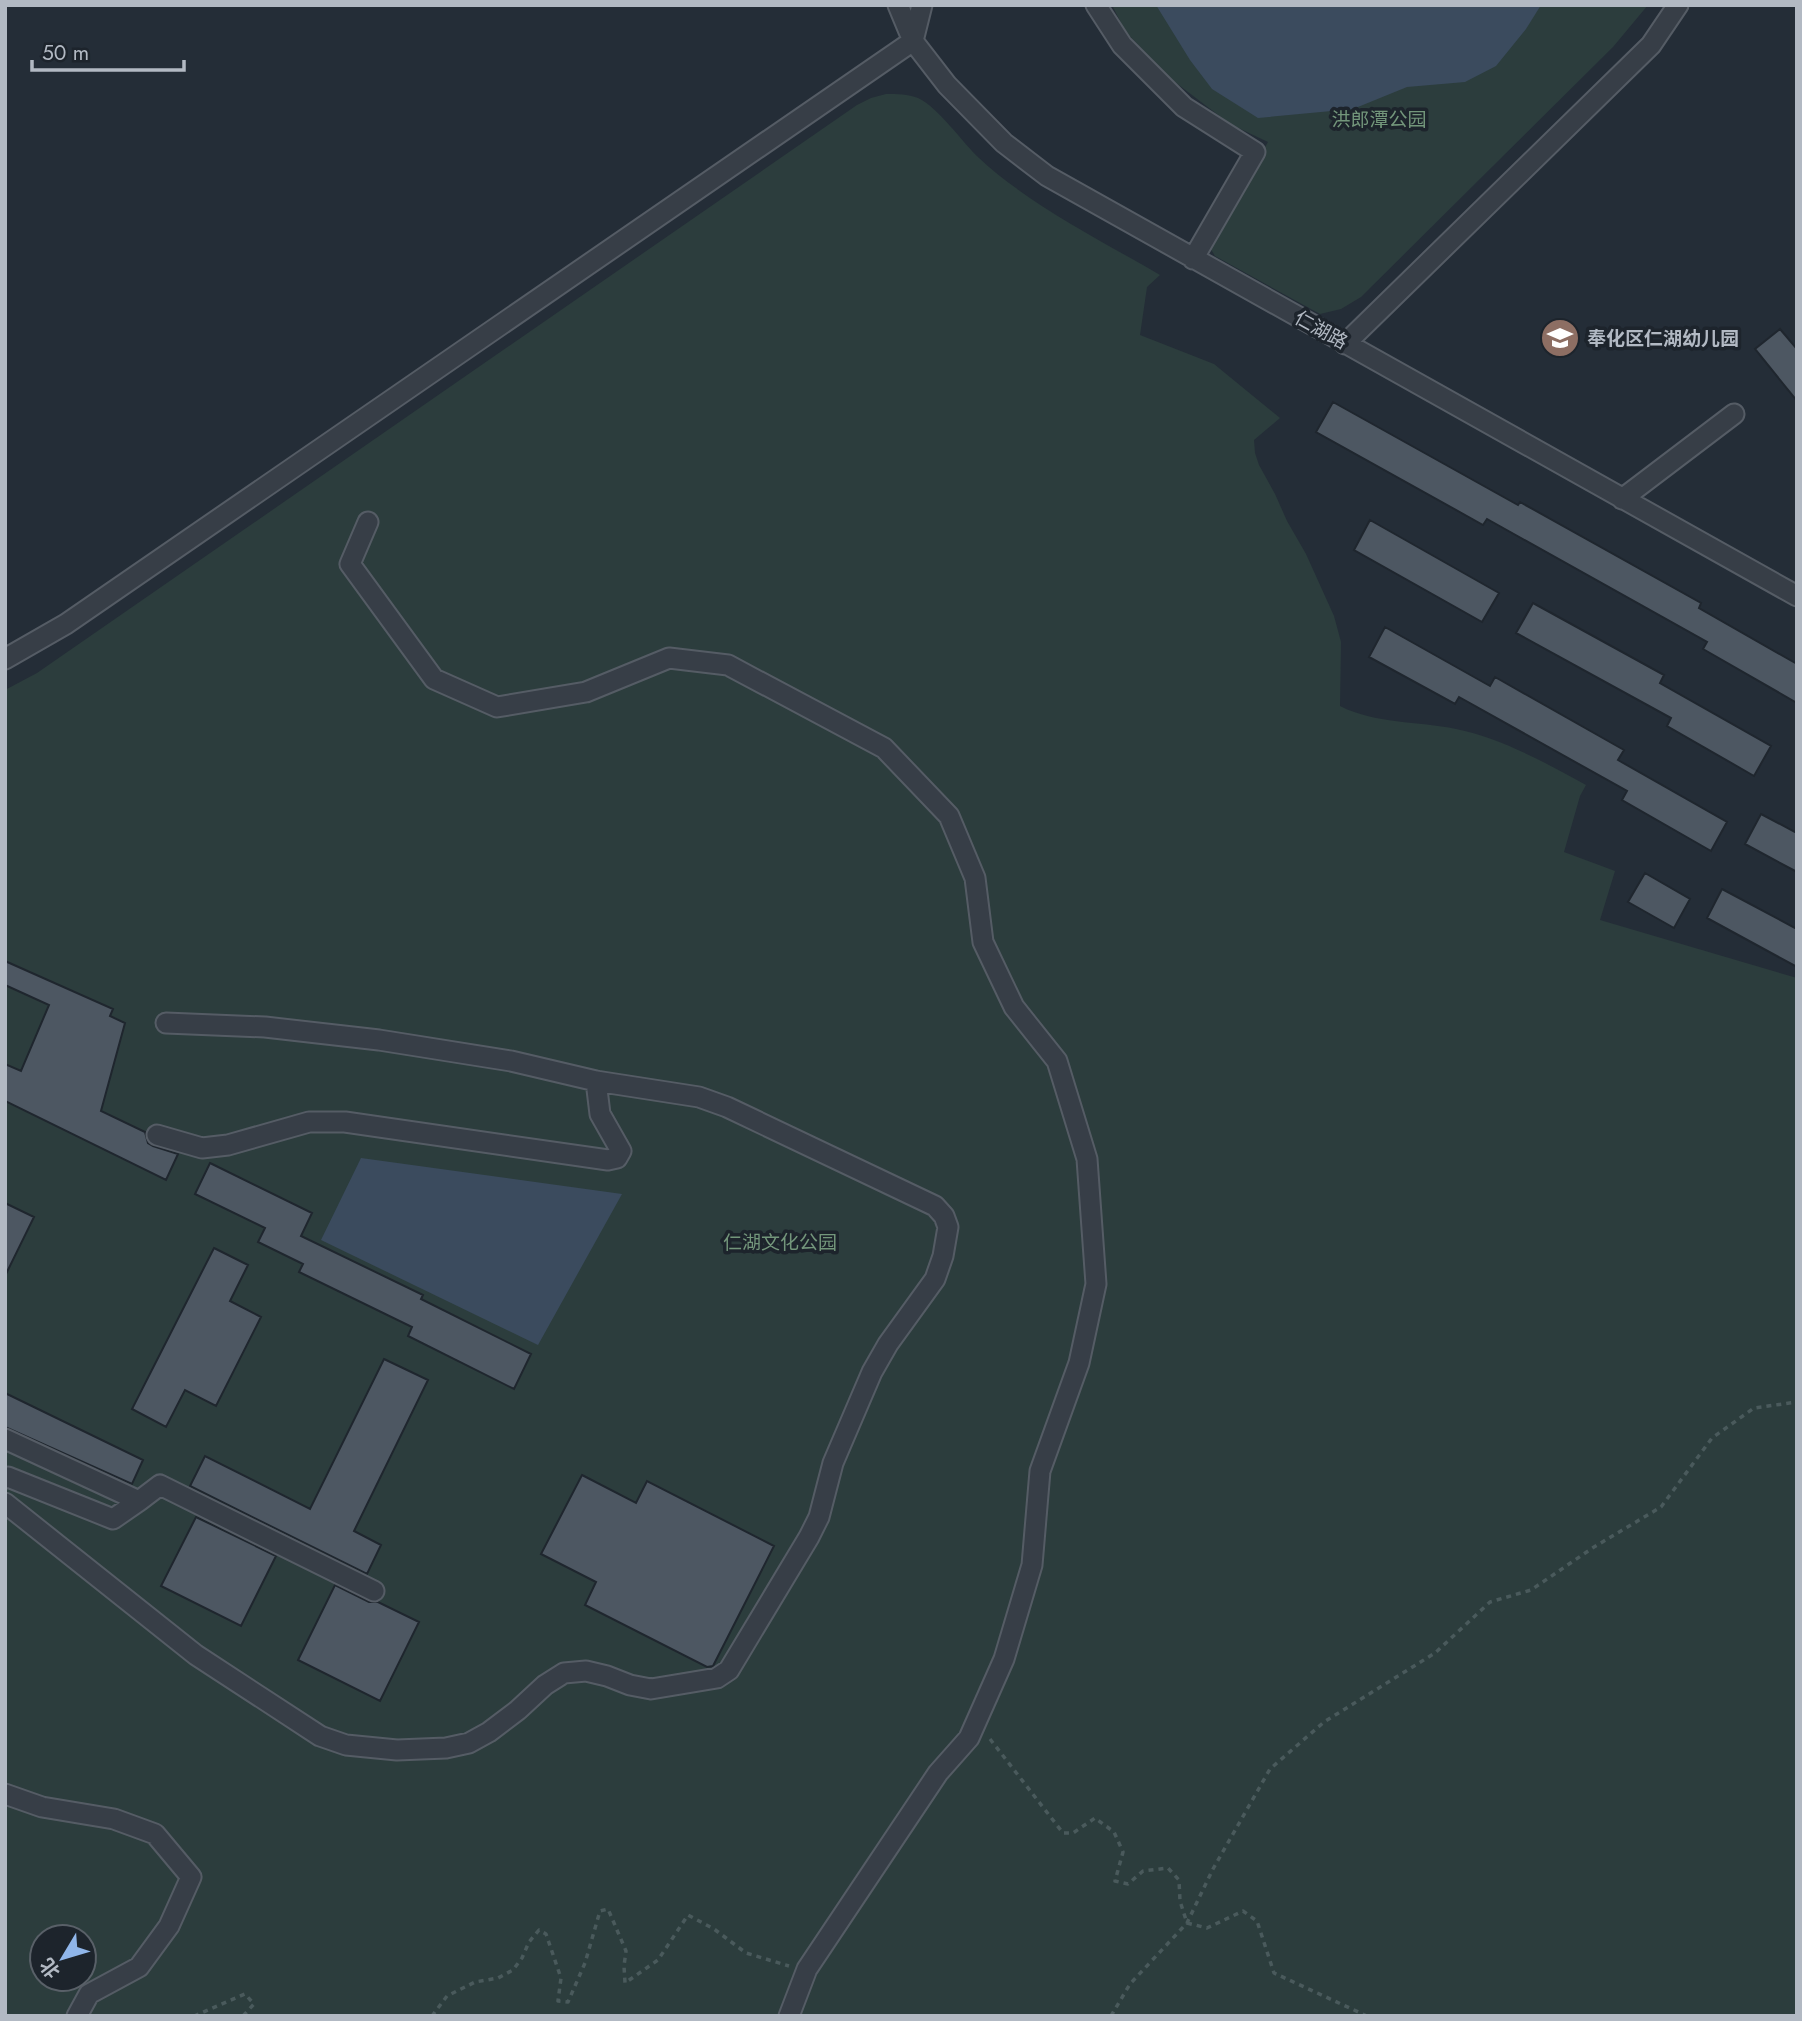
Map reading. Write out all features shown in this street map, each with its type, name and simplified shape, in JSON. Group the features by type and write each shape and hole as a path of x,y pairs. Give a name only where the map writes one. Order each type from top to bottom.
{"street":[{"name":"仁湖路","path":"898,5 913,41 965,105 1004,143 1070,190 1797,596"},
{"path":"5,659 66,624 913,41 922,5"},
{"path":"1096,5 1122,45 1184,107 1255,152 1193,259"},
{"path":"1345,344 1651,45 1678,5"},
{"path":"1622,499 1734,414"},
{"path":"368,522 349,564 434,679 497,707 586,692 669,658 729,665 884,748 949,816 975,878 983,943 1014,1007 1057,1061 1087,1159 1096,1284 1080,1363 1040,1471 1031,1565 1004,1659 969,1738 938,1773 807,1969 789,2016"},
{"path":"5,1503 196,1655 320,1736 346,1745 397,1750 446,1748 469,1743 489,1732 545,1685 564,1673 586,1671 652,1689 717,1678 729,1670 809,1537 819,1517 834,1463 872,1371 935,1279 943,1256 948,1227 944,1216 934,1206 727,1107 699,1097 596,1081 511,1061 379,1040 265,1027 166,1023"},
{"path":"157,1135 202,1148 228,1145 309,1122 345,1122 608,1160 617,1158 621,1151 600,1114 596,1081"},
{"path":"5,1439 139,1502"},
{"path":"5,1478 113,1519 160,1485 374,1591"},
{"path":"5,1794 42,1807 114,1819 155,1834 191,1877 169,1926 139,1967 89,1994 77,2016"}],"path":[{"path":"1111,2016 1130,1984 1187,1923 1213,1869 1270,1769 1324,1722 1435,1653 1490,1602 1531,1590 1594,1547 1661,1507 1712,1438 1754,1408 1797,1402"},
{"path":"973,1729 992,1740 1063,1833 1073,1833 1094,1818 1114,1832 1123,1853 1115,1881 1128,1884 1143,1871 1168,1868 1179,1880 1180,1901 1187,1923"},
{"path":"432,2016 447,1996 475,1982 498,1978 513,1970 539,1930 546,1934 561,1978 558,2001 568,2002 585,1963 600,1911 608,1909 626,1951 625,1983 658,1960 688,1915 714,1928 746,1953 807,1969"},
{"path":"1187,1923 1207,1928 1243,1911 1257,1921 1274,1973 1367,2016"},
{"path":"194,2016 246,1994 254,2004 243,2016"}],"green space":[{"name":"洪郎潭公园","path":"1112,5 1648,5 1613,47 1361,297 1341,309 1320,314 1215,256 1209,246 1268,142 1230,124 1167,76 1125,31"},
{"name":"仁湖文化公园","path":"886,94 918,98 942,117 998,175 1066,221 1160,275 1147,287 1140,335 1214,364 1280,418 1254,440 1255,453 1334,616 1341,642 1340,706 1368,716 1442,726 1490,738 1586,785 1580,796 1564,852 1615,871 1600,920 1797,978 1797,2016 5,2016 5,690 37,673 857,105"}],"water":[{"path":"1156,5 1541,5 1526,29 1496,66 1465,82 1407,87 1353,109 1258,118 1212,89 1190,60"},
{"path":"361,1158 622,1194 538,1345 321,1240"}],"building":[{"path":"1780,329 1797,349 1797,401 1755,349"},
{"path":"1333,402 1701,603 1699,608 1797,664 1797,703 1703,649 1707,642 1487,519 1483,525 1316,432"},
{"path":"1370,520 1499,593 1482,622 1354,550"},
{"path":"1533,603 1664,675 1660,683 1771,746 1754,776 1667,726 1671,718 1516,633"},
{"path":"1385,627 1490,686 1495,677 1624,750 1618,760 1727,822 1711,851 1622,800 1627,791 1459,697 1455,704 1369,657"},
{"path":"1761,814 1797,833 1797,872 1745,844"},
{"path":"1645,873 1690,899 1674,928 1628,902"},
{"path":"1722,889 1797,929 1797,967 1707,918"},
{"path":"5,961 113,1009 110,1016 125,1023 101,1111 145,1132 148,1143 153,1146 178,1154 166,1180 5,1101 5,1064 21,1071 49,1005 5,985"},
{"path":"210,1163 312,1213 301,1236 423,1295 421,1299 531,1354 514,1389 408,1336 412,1327 299,1272 303,1264 258,1242 265,1228 195,1194"},
{"path":"5,1203 34,1217 5,1276"},
{"path":"214,1248 248,1265 230,1301 261,1317 216,1406 185,1390 166,1427 132,1409"},
{"path":"384,1359 428,1380 354,1531 381,1545 367,1574 190,1486 205,1456 310,1509"},
{"path":"5,1393 143,1460 132,1484 5,1427"},
{"path":"582,1475 636,1503 647,1481 774,1546 713,1666 707,1667 585,1605 596,1582 541,1554"},
{"path":"196,1517 276,1556 241,1626 161,1586"},
{"path":"335,1585 419,1622 380,1701 298,1660"}],"place":[{"name":"奉化区仁湖幼儿园","path":"1560,338"}]}
